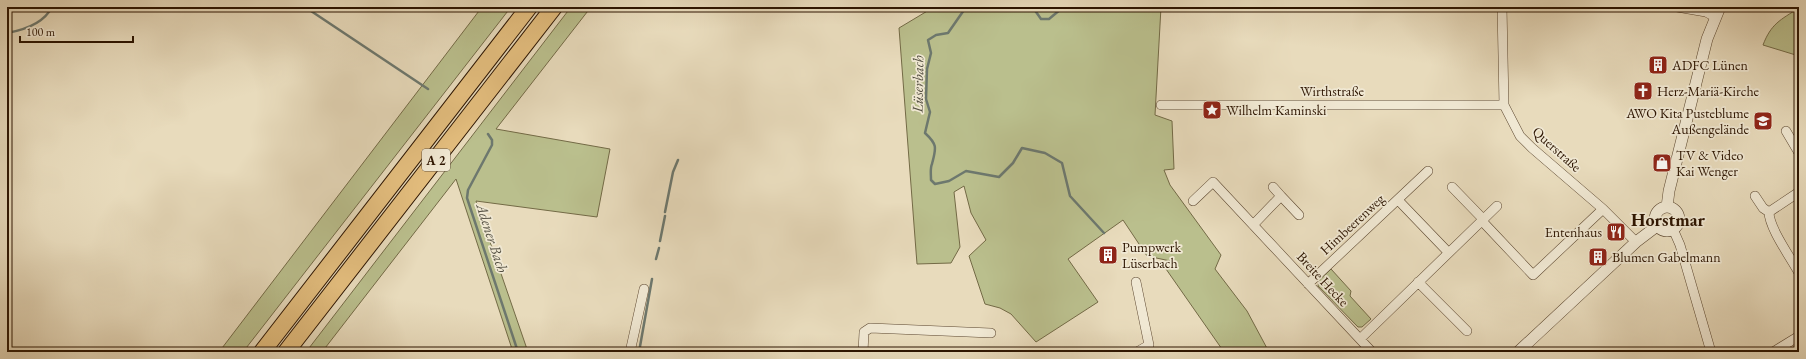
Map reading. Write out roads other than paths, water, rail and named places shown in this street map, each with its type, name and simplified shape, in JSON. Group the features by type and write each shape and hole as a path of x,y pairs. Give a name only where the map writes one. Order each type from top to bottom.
{"highway":[{"name":"A 2","path":"262,352 529,7"},
{"name":"A 2","path":"286,352 554,7"}],"street":[{"name":"Querstraße","path":"1502,7 1504,106 1520,136 1603,209 1636,242"},
{"path":"1667,207 1669,191 1706,43 1717,12 1706,12 1677,7"},
{"name":"Wirthstraße","path":"1161,105 1504,106"},
{"path":"1786,131 1799,153"},
{"name":"Himbeerenweg","path":"1308,284 1428,171"},
{"name":"Breite Hecke","path":"1192,201 1213,182 1372,352"},
{"path":"1272,187 1299,215"},
{"path":"1452,187 1533,275 1603,209"},
{"path":"1769,212 1799,192"},
{"path":"1253,224 1281,196"},
{"path":"1755,196 1763,208 1769,212"},
{"name":"Himbeerenweg","path":"1398,200 1448,252"},
{"path":"1360,339 1497,206"},
{"path":"1667,207 1671,208 1677,214 1678,222 1673,229 1664,231 1657,226 1655,217 1656,213 1667,207"},
{"path":"1769,212 1769,217 1774,228 1799,273"},
{"path":"1518,352 1636,242 1657,226"},
{"path":"1673,229 1680,245 1711,352"},
{"path":"1136,282 1151,348 1137,352"},
{"path":"1418,282 1467,331"},
{"path":"630,352 644,290"},
{"path":"862,352 864,332 870,328 991,333"},
{"path":"1773,352 1799,336"}],"waterway":[{"name":"Adener Bach","path":"7,33 33,25 44,17 52,7"},
{"name":"Adener Bach","path":"305,7 428,89"},
{"name":"Lüserbach","path":"970,7 964,10 948,33 936,35 928,40 931,53 927,69 926,99 930,112 925,133 935,147 931,167 931,180 935,184 949,181 966,171 999,177 1013,163 1022,148 1045,153 1062,163 1070,196 1104,233"},
{"name":"Lüserbach","path":"1029,7 1034,9 1041,19 1049,19 1062,7"},
{"name":"Adener Bach","path":"488,134 492,140 492,145 468,190 467,198 518,352"},
{"path":"665,212 673,172 678,160"},
{"path":"660,241 665,216"},
{"path":"656,259 659,248"},
{"path":"639,352 652,279"}],"place":[{"name":"ADFC Lünen","path":"1658,65"},
{"name":"Herz-Mariä-Kirche","path":"1643,91"},
{"name":"Wilhelm Kaminski","path":"1212,110"},
{"name":"AWO Kita Pusteblume Außengelände","path":"1763,121"},
{"name":"TV & Video Kai Wenger","path":"1662,163"},
{"name":"Entenhaus","path":"1616,232"},
{"name":"Pumpwerk Lüserbach","path":"1108,255"},
{"name":"Blumen Gabelmann","path":"1598,257"}],"district":[{"name":"Horstmar","path":"1668,220"}]}
